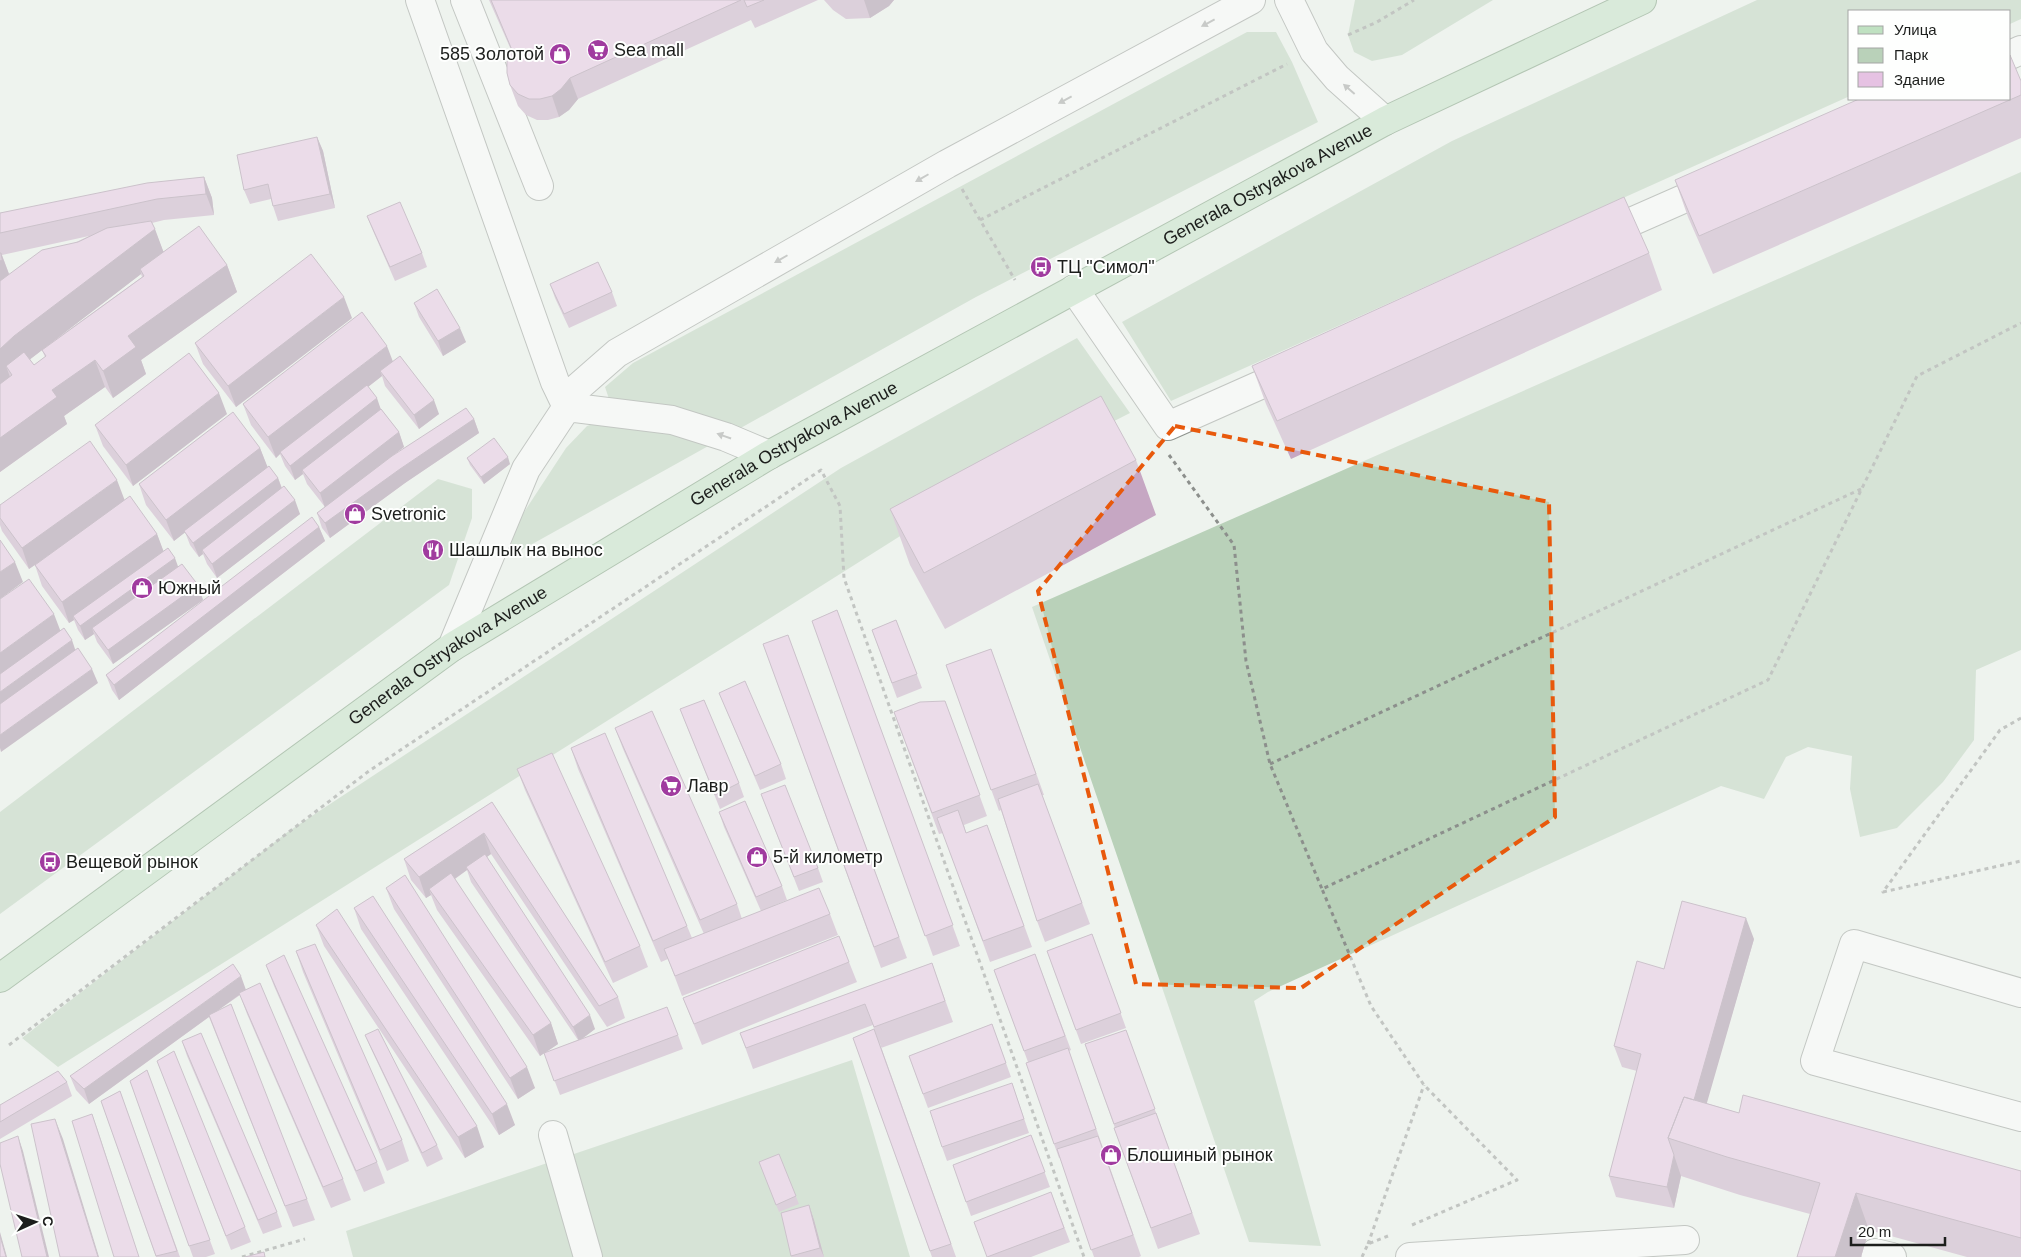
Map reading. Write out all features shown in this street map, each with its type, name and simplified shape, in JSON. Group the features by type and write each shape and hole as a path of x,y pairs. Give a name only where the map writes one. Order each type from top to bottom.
{"main road":[{"name":"Generala Ostryakova Avenue","path":"0,978 452,647 769,455 1385,121 1642,0"}],"lane":[{"path":"420,0 554,382 567,407"},
{"path":"465,0 538,186"},
{"path":"452,647 526,469 567,407 577,388 617,353 947,164 1251,0"},
{"path":"1289,0 1314,51 1337,78 1385,121"},
{"path":"1576,246 1739,174"},
{"path":"1074,290 1168,426 1313,362"},
{"path":"567,407 672,420 726,437 769,455"},
{"path":"2021,993 1854,944 1815,1061 2021,1117"},
{"path":"553,1135 588,1257"},
{"path":"1410,1257 1685,1240"}],"path":[{"path":"1348,35 1376,22 1414,0"},
{"path":"980,220 1292,62"},
{"path":"960,187 1014,280"},
{"path":"1322,889 1768,680 1917,376 2021,324"},
{"path":"1165,449 1234,545 1246,662 1270,764 1371,1006 1424,1085 1517,1180 1411,1225"},
{"path":"9,1045 369,771 821,470 840,506 844,578 1084,1257"},
{"path":"1270,764 1862,489"},
{"path":"2021,718 2000,730 1883,892 2021,861"},
{"path":"1362,1257 1424,1085"},
{"path":"1368,1244 1394,1233"},
{"path":"242,1257 305,1239"}],"highlighted area":[{"path":"1175,426 1549,502 1555,817 1301,988 1136,984 1038,591"}],"green space":[{"path":"1355,0 1493,0 1402,55 1372,61 1354,52 1348,35"},
{"path":"1757,0 2021,0 2021,19 2011,24 2011,10 1848,10 1848,97 1171,401 1122,322 1452,141"},
{"path":"1247,32 1276,32 1292,62 1318,122 976,297 518,552 510,546 511,532 566,448 587,426 605,420 611,405 605,387 633,363"},
{"path":"2021,172 2021,650 1976,670 1974,740 1943,782 1897,828 1860,837 1850,789 1852,756 1808,747 1786,757 1764,799 1721,786 1268,992 1254,1001 1321,1246 1249,1242 1032,607"},
{"path":"1077,338 1130,413 951,504 58,1067 22,1038 289,831 841,468"},
{"path":"438,479 472,489 472,518 449,585 0,914 0,812"},
{"path":"852,1060 910,1257 353,1257 346,1231"}],"building":[{"name":"Sea mall","path":"491,0 741,0 570,78 552,96 529,99 518,94 510,85 507,61 512,50"},
{"path":"744,0 764,0 747,7"},
{"path":"2011,57 2021,81 2021,95 2011,99"},
{"path":"1857,100 2010,100 1699,236 1675,180"},
{"path":"317,137 330,194 273,206 268,184 244,190 237,155"},
{"path":"204,177 206,194 157,199 0,233 0,213 147,183"},
{"path":"1624,197 1649,253 1277,421 1252,366"},
{"path":"400,202 422,253 390,267 367,216"},
{"path":"151,221 155,229 14,336 0,349 0,281 42,250 78,242 107,228"},
{"path":"199,226 227,265 128,336 136,347 103,371 95,360 52,390 57,397 0,438 0,384 12,375 6,366 24,352 34,365 46,356 42,350 144,276 140,269"},
{"path":"311,254 344,297 228,386 195,343"},
{"path":"598,262 612,292 564,314 550,284"},
{"path":"437,289 460,328 438,341 414,303"},
{"path":"362,312 387,346 268,437 243,404"},
{"path":"189,353 219,393 126,465 95,425"},
{"path":"400,356 434,400 414,415 380,371"},
{"path":"367,385 377,398 290,466 280,452"},
{"path":"1101,396 1136,460 924,573 890,509"},
{"path":"466,408 474,419 325,523 317,513 392,456"},
{"path":"381,409 399,432 320,493 302,470"},
{"path":"233,412 260,448 166,520 139,484"},
{"path":"494,438 508,457 481,477 467,458"},
{"path":"90,441 117,480 22,548 0,518 0,505"},
{"path":"269,466 278,478 193,543 184,531"},
{"path":"284,486 295,500 212,564 202,550"},
{"path":"130,496 157,534 62,602 35,565"},
{"path":"312,517 319,527 114,685 106,675"},
{"path":"0,540 15,562 0,572"},
{"path":"168,548 175,558 80,626 73,616"},
{"path":"182,564 198,585 108,650 92,628"},
{"path":"29,579 54,614 0,653 0,599"},
{"path":"837,610 953,925 925,936 812,621"},
{"path":"896,620 917,674 892,683 872,630"},
{"path":"64,628 72,640 0,692 0,674"},
{"path":"788,635 899,937 874,947 763,644"},
{"path":"78,648 92,669 0,735 0,704"},
{"path":"991,649 1036,774 991,790 946,665"},
{"path":"745,681 781,764 755,776 719,693"},
{"path":"704,700 739,783 715,795 680,709"},
{"path":"945,701 980,795 932,813 894,712 920,702"},
{"path":"652,711 737,904 700,920 615,728"},
{"path":"605,733 687,926 653,941 571,748"},
{"path":"552,753 640,946 605,962 517,769"},
{"path":"1038,784 1082,903 1037,921 998,799"},
{"path":"785,785 818,868 794,877 761,794"},
{"path":"745,801 782,886 756,897 719,812"},
{"path":"492,802 618,997 599,1006 484,833 419,877 404,859"},
{"path":"958,810 966,833 987,825 1024,926 983,941 937,818"},
{"path":"485,854 590,1015 573,1027 466,867"},
{"path":"451,873 551,1023 533,1035 429,889"},
{"path":"405,875 527,1067 510,1078 386,888"},
{"path":"819,888 830,914 675,976 664,949"},
{"path":"373,896 507,1104 492,1114 354,908"},
{"path":"1682,901 1746,918 1694,1100 1684,1097 1668,1138 1674,1155 1667,1187 1609,1176 1641,1054 1614,1046 1637,961 1664,969"},
{"path":"337,909 477,1126 458,1137 316,925"},
{"path":"1092,934 1121,1013 1076,1030 1047,951"},
{"path":"839,936 849,962 694,1024 683,998"},
{"path":"315,944 402,1140 380,1150 296,951"},
{"path":"1035,954 1065,1036 1024,1051 994,970"},
{"path":"284,955 377,1162 356,1171 266,965"},
{"path":"932,963 945,1001 874,1027 865,1004 746,1048 740,1033"},
{"path":"233,964 241,976 84,1089 70,1076"},
{"path":"260,983 343,1179 323,1187 239,993"},
{"path":"231,1004 307,1199 285,1206 209,1015"},
{"path":"667,1007 678,1035 554,1081 544,1053"},
{"path":"992,1024 1006,1063 923,1094 909,1056"},
{"path":"378,1029 437,1145 422,1153 365,1035"},
{"path":"874,1029 951,1244 930,1251 853,1038"},
{"path":"1126,1030 1155,1109 1114,1124 1085,1044"},
{"path":"201,1033 277,1212 258,1220 182,1041"},
{"path":"1068,1048 1096,1129 1054,1144 1026,1063"},
{"path":"174,1051 245,1227 226,1236 157,1061"},
{"path":"147,1070 210,1240 189,1246 130,1081"},
{"path":"58,1071 67,1082 0,1122 0,1105"},
{"path":"1012,1083 1024,1119 942,1147 930,1111"},
{"path":"120,1091 177,1251 156,1256 101,1101"},
{"path":"1743,1095 2021,1171 2021,1238 1856,1193 1835,1257 1797,1257 1820,1183 1668,1138 1684,1097 1739,1113"},
{"path":"1156,1113 1192,1213 1151,1228 1114,1128"},
{"path":"92,1114 139,1257 114,1257 72,1121"},
{"path":"55,1119 98,1257 60,1257 31,1124"},
{"path":"1031,1135 1045,1172 966,1202 953,1165"},
{"path":"18,1136 47,1257 22,1257 0,1164 0,1143"},
{"path":"1098,1136 1133,1235 1091,1250 1057,1149"},
{"path":"779,1154 796,1196 776,1205 759,1162"},
{"path":"1051,1192 1064,1228 987,1257 974,1222"},
{"path":"809,1205 820,1248 791,1256 781,1213"},
{"path":"0,1236 6,1257 0,1257"},
{"path":"264,1252 265,1257 245,1257"}],"place":[{"name":"Sea mall","path":"598,50"},
{"name":"585 Золотой","path":"560,54"},
{"name":"ТЦ \"Симол\"","path":"1041,267"},
{"name":"Svetronic","path":"355,514"},
{"name":"Шашлык на вынос","path":"433,550"},
{"name":"Южный","path":"142,588"},
{"name":"Лавр","path":"671,786"},
{"name":"5-й километр","path":"757,857"},
{"name":"Вещевой рынок","path":"50,862"},
{"name":"Блошиный рынок","path":"1111,1155"}]}
